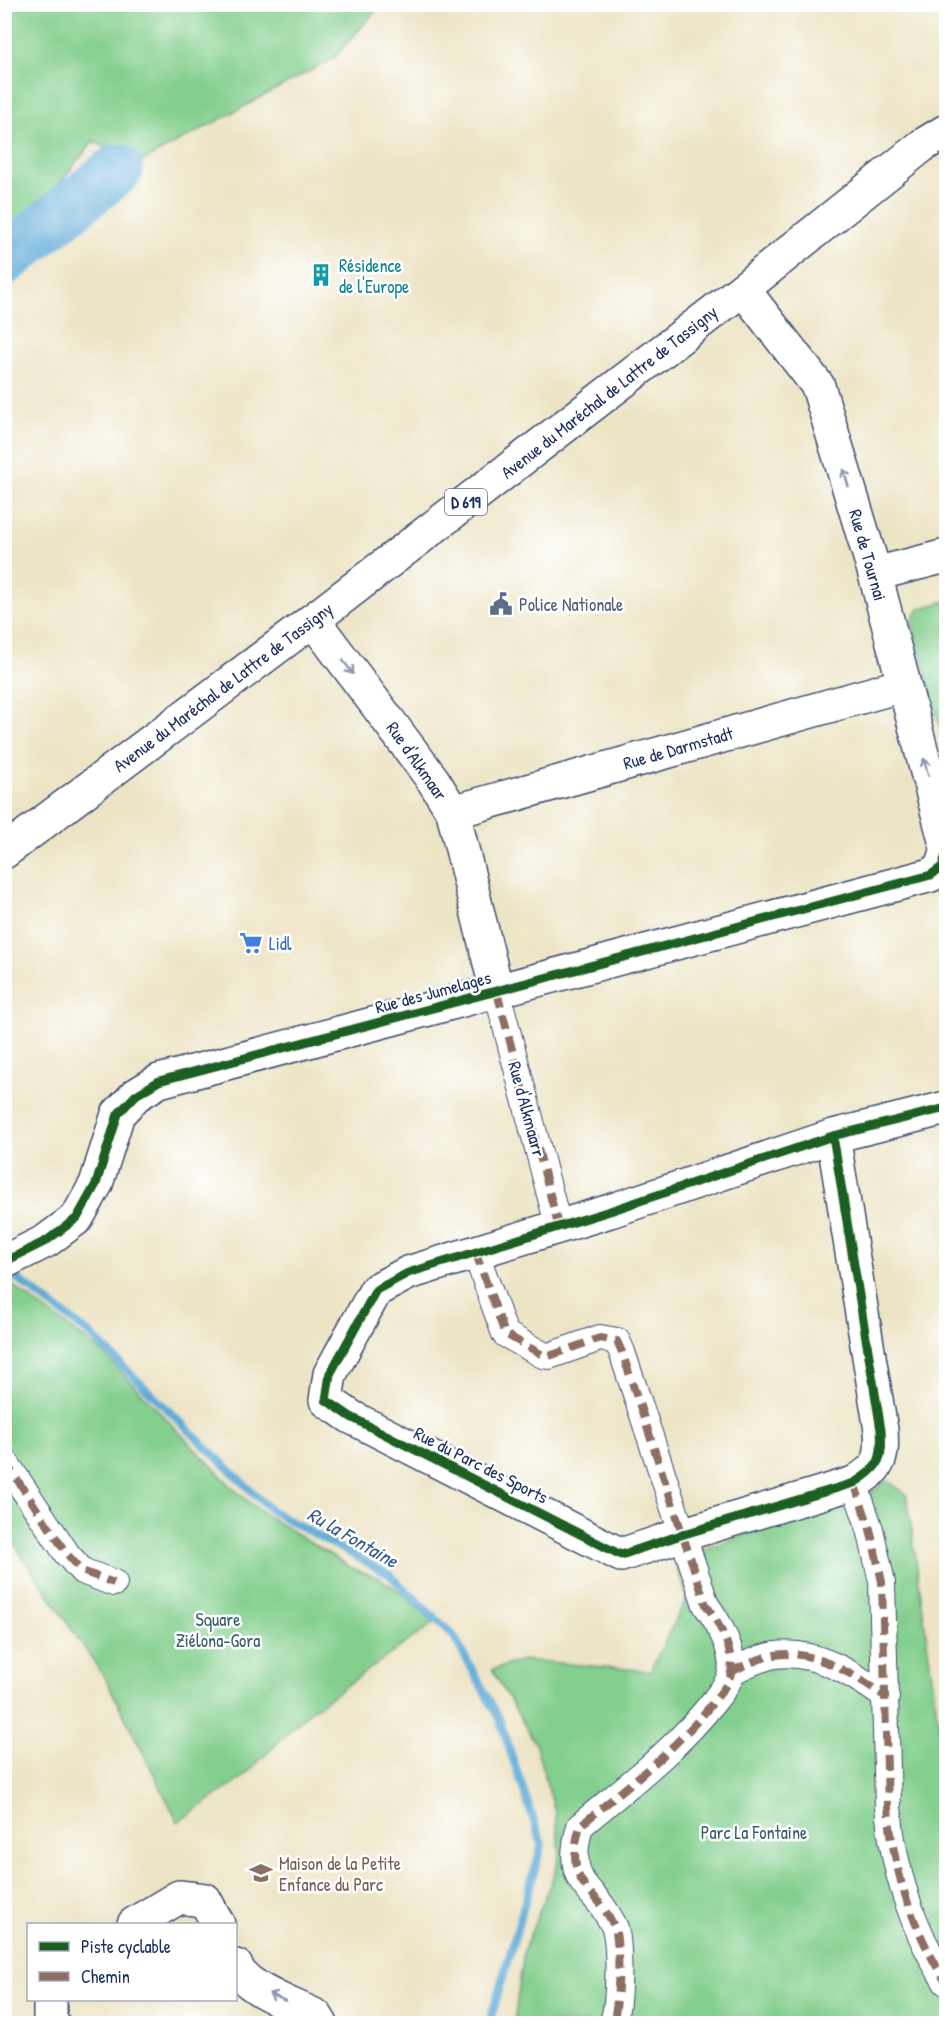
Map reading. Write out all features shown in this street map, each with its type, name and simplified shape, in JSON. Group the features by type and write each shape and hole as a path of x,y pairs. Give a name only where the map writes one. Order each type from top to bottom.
{"street":[{"name":"D 619","path":"935,138 946,114"},
{"name":"Avenue du Maréchal de Lattre de Tassigny","path":"4,852 313,620 935,138"},
{"name":"Rue de Tournai","path":"743,288 818,386 875,574 946,844"},
{"path":"875,574 946,556"},
{"name":"Rue d'Alkmaar","path":"313,620 433,780 453,812 497,992"},
{"name":"Rue de Darmstadt","path":"453,812 903,685"},
{"name":"Rue des Jumelages","path":"11,1258 46,1241 77,1218 96,1184 117,1114 136,1095 159,1081 931,876 942,867 946,855"},
{"name":"Rue d'Alkmaarr","path":"497,992 558,1225"},
{"path":"833,1136 946,1108"},
{"name":"Rue du Parc des Sports","path":"833,1136 881,1430 882,1453 874,1471 854,1483 621,1555 351,1417 326,1400 330,1374 376,1290 408,1273 558,1225 833,1136"},
{"path":"475,1251 505,1334 549,1356 600,1338 617,1341 706,1605 719,1622 730,1655 731,1672 724,1688 684,1737 580,1826 575,1843 575,1863 582,1881 602,1905 615,1928 619,1976 616,2016 612,2024"},
{"path":"4,1460 67,1554 82,1571 114,1583"},
{"path":"854,1483 870,1529 882,1582 891,1842 912,1916 931,1958 946,1982"},
{"path":"731,1672 758,1659 776,1655 796,1655 819,1659 843,1670 886,1697"},
{"path":"136,1923 179,1897 205,1900 218,1923"},
{"path":"237,1970 254,1986 316,2016 321,2024"},
{"path":"50,2001 50,2017 53,2024"}],"green space":[{"path":"5,4 381,5 334,58 137,164 93,141 5,253"},
{"path":"946,601 946,749 912,621 919,609"},
{"name":"Square Ziélona-Gora","path":"4,1279 101,1351 234,1489 261,1512 352,1568 379,1578 402,1593 434,1623 308,1713 242,1778 178,1822 106,1680 5,1530"},
{"name":"Parc La Fontaine","path":"887,1480 907,1495 946,1779 946,2023 514,2023 524,1950 556,1870 560,1852 555,1812 535,1743 492,1670 523,1660 650,1671 687,1597 674,1559 857,1497 876,1489"}],"waterway":[{"path":"4,260 118,169"},
{"name":"Ru la Fontaine","path":"6,1270 91,1335 272,1511 390,1575 453,1635 499,1718 542,1845 491,2017 492,2024"}],"marked path":[{"path":"497,992 558,1225"},
{"path":"475,1251 505,1334 549,1356 600,1338 617,1341 706,1605 716,1619 728,1646 732,1665 731,1673 720,1694 684,1735 580,1826 575,1862 579,1876 611,1920 617,1937 618,1991 612,2024"},
{"path":"4,1460 67,1554 82,1571 114,1583"},
{"path":"854,1483 870,1529 882,1582 888,1807 894,1853 914,1920 946,1982"},
{"path":"731,1672 775,1655 805,1656 848,1672 886,1697"}],"cycle path":[{"path":"4,1262 46,1241 77,1218 96,1184 118,1114 136,1095 159,1081 931,875 942,867 946,855"},
{"path":"833,1136 881,1430 878,1462 854,1483 621,1555 351,1417 326,1400 330,1374 376,1290 408,1273 610,1211 833,1136 946,1108"}],"place":[{"name":"Résidence de l'Europe","path":"321,275"},
{"name":"Police Nationale","path":"501,604"},
{"name":"Lidl","path":"251,943"},
{"name":"Maison de la Petite Enfance du Parc","path":"261,1873"}]}
